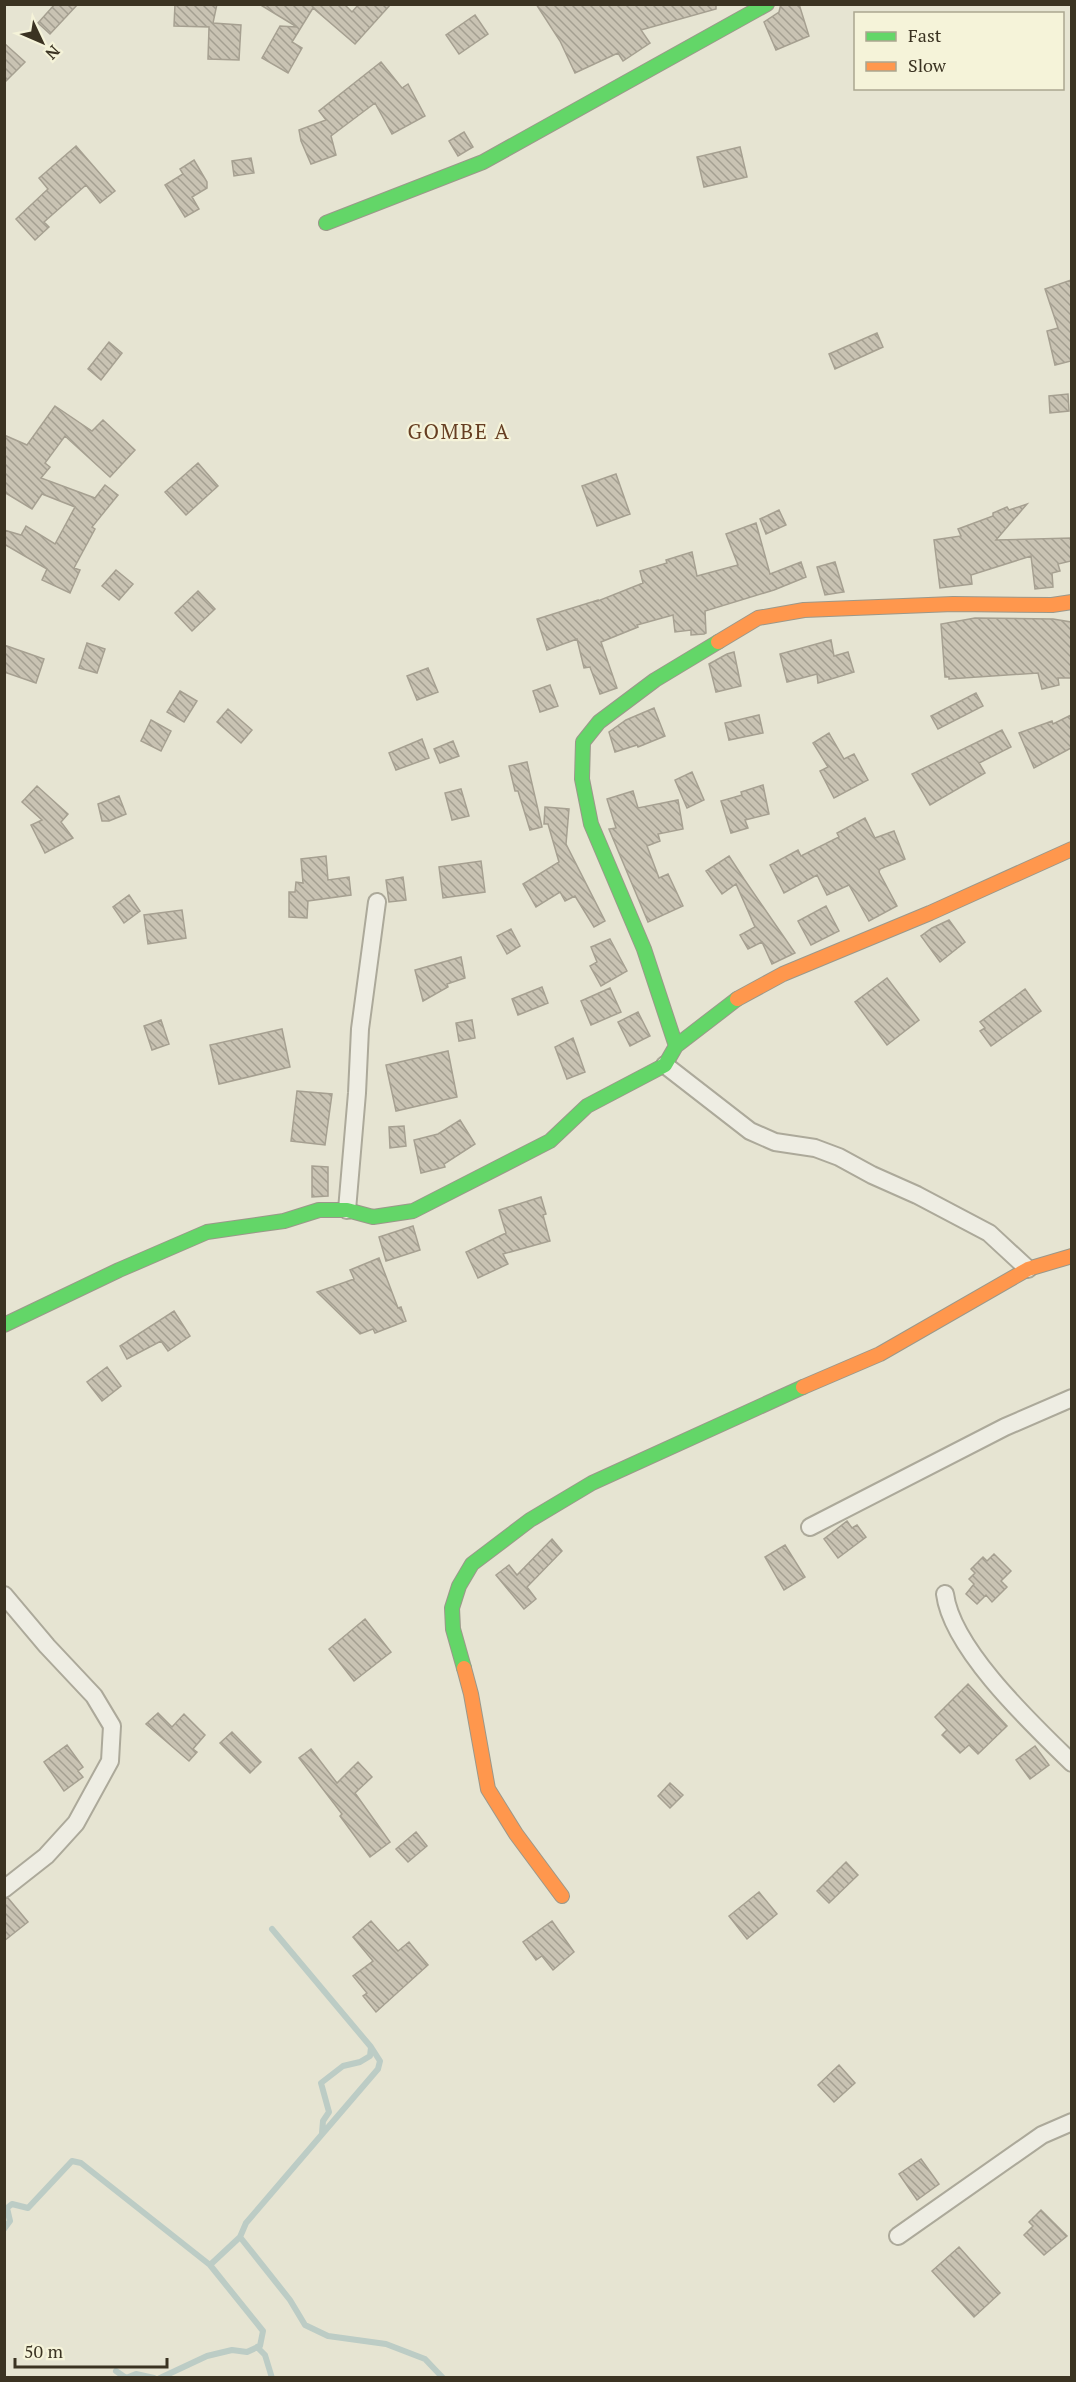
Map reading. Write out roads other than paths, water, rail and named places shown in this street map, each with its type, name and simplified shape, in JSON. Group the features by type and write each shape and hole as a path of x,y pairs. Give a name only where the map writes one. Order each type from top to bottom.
{"street":[{"path":"326,224 483,162 767,4"},
{"path":"676,1046 644,949 591,824 582,779 583,742 599,722 655,680 758,618 804,610 953,604 1052,605 1071,602"},
{"path":"4,1325 119,1270 207,1232 284,1221 319,1210 347,1210 373,1217 413,1211 550,1141 587,1106 665,1065 676,1046 730,1004 783,974 930,913 1071,849"},
{"path":"347,1210 360,1029 377,902"},
{"path":"665,1065 750,1131 775,1142 815,1148 839,1157 872,1176 917,1195 989,1233 1028,1269"},
{"path":"562,1896 516,1834 488,1789 471,1694 453,1629 452,1608 459,1586 472,1564 531,1520 592,1483 739,1415 880,1354 1028,1269 1071,1256"},
{"path":"810,1527 1005,1427 1071,1398"},
{"path":"945,1594 947,1608 969,1648 1015,1707 1071,1763"},
{"path":"4,1595 47,1646 94,1696 112,1726 110,1761 76,1823 46,1856 4,1889"},
{"path":"898,2236 1042,2135 1071,2122"}],"waterway":[{"path":"272,1929 371,2047 370,2056 360,2062 343,2066 321,2083 329,2112 323,2121 322,2133"},
{"path":"210,2265 240,2237 246,2223 378,2069 380,2061 371,2047"},
{"path":"4,2229 10,2221 7,2208 12,2204 28,2208 72,2161 81,2163 210,2265 263,2331 260,2346 247,2352 232,2350 207,2356 160,2378"},
{"path":"240,2237 290,2300 305,2325 328,2336 386,2344 425,2359 443,2378"},
{"path":"257,2347 265,2355 272,2378"},
{"path":"116,2371 126,2378"},
{"path":"126,2378 136,2374 154,2378"}],"district":[{"name":"GOMBE A","path":"459,431"}]}
